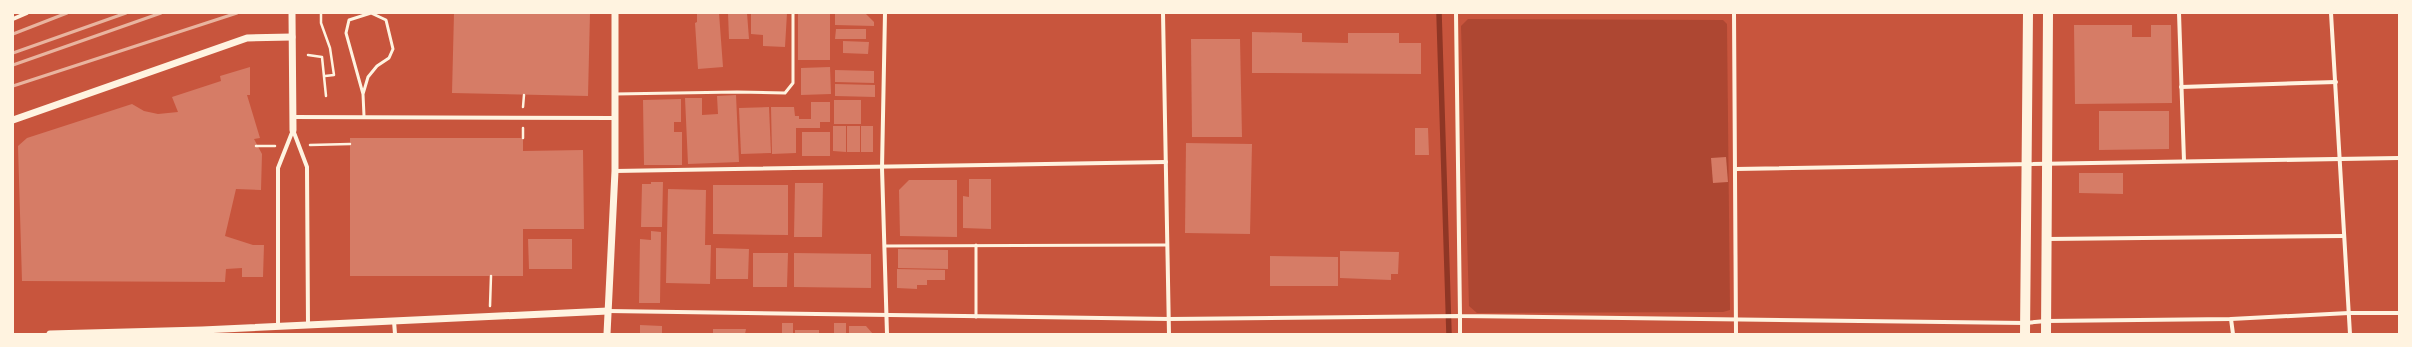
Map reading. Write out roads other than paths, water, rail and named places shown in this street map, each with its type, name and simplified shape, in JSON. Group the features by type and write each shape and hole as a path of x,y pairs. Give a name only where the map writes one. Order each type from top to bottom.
{"main road":[{"path":"2025,334 2025,165 2028,13"},
{"path":"2046,334 2048,13"}],"street":[{"path":"13,19 28,13"},
{"path":"278,326 278,168 293,130 292,13"},
{"path":"607,334 615,171 615,13"},
{"path":"885,13 882,168 887,334"},
{"path":"1163,13 1169,334"},
{"path":"1456,13 1458,316 1460,334"},
{"path":"1734,13 1736,334"},
{"path":"2179,13 2184,161"},
{"path":"2331,13 2350,334"},
{"path":"13,120 247,38 292,37"},
{"path":"2181,86 2336,82"},
{"path":"294,117 364,116 614,118"},
{"path":"293,130 307,167 308,325"},
{"path":"1736,168 2025,165 2399,158"},
{"path":"615,171 882,168 1166,162"},
{"path":"2046,239 2344,236"},
{"path":"50,334 202,332 278,326 608,311 1169,319 1458,316 2025,324 2046,321 2231,319 2348,313 2399,313"},
{"path":"2231,319 2233,334"},
{"path":"394,321 395,334"}],"lane":[{"path":"363,94 368,77 377,66 390,58 393,49 386,20 371,13 349,20 346,33 363,94 364,116"},
{"path":"615,94 737,92 785,93 793,83 793,13"},
{"path":"976,245 976,316"},
{"path":"884,246 1168,245"}],"waterway":[{"path":"1439,13 1449,334"}],"railway":[{"path":"13,34 67,13"},
{"path":"13,53 126,13"},
{"path":"13,65 161,13"},
{"path":"13,86 237,13"}]}
